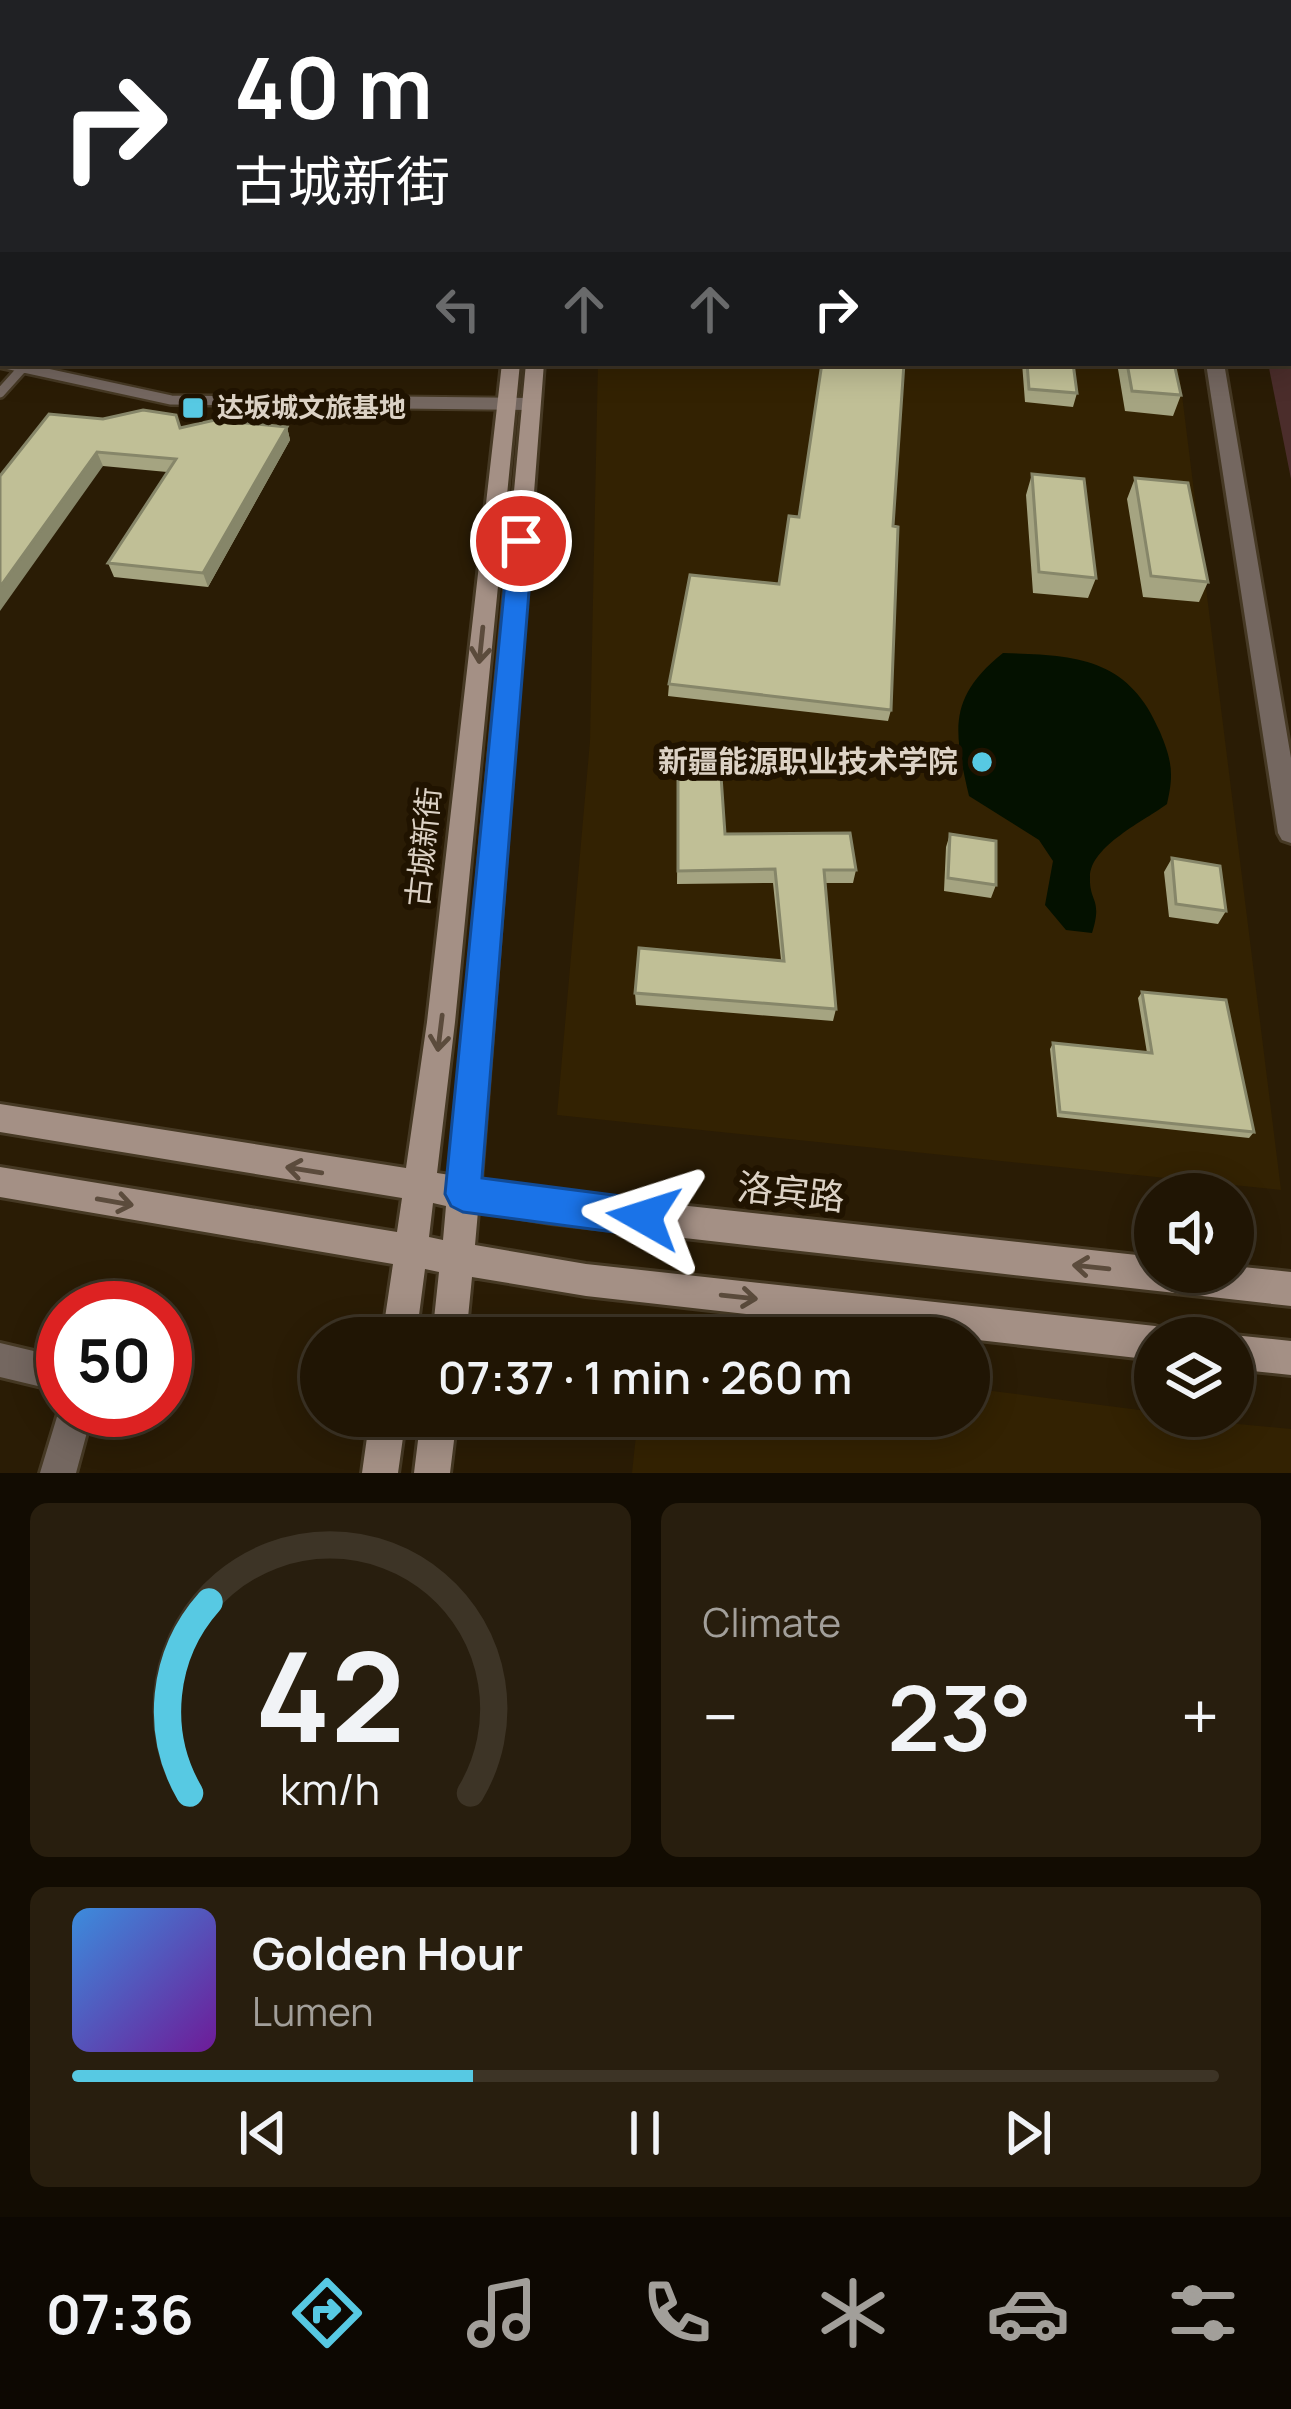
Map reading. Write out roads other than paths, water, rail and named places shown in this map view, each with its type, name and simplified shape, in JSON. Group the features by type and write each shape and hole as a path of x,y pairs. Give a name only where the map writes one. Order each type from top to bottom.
{"main road":[{"name":"古城新街","path":"451,1317 519,404 512,366"},
{"name":"古城新街","path":"402,1317 519,404 535,366"},
{"name":"洛宾路","path":"0,1118 463,1194 1291,1289"},
{"path":"0,1182 586,1280 1134,1341"},
{"path":"1254,1354 1291,1358"},
{"path":"380,1473 385,1437"},
{"path":"432,1473 436,1437"}],"street":[{"path":"1215,366 1291,833"},
{"path":"0,1360 36,1369"},
{"path":"58,1473 68,1437"}],"lane":[{"path":"0,393 25,366 171,400 519,404"}],"place":[{"name":"达坂城文旅基地","path":"193,408"},
{"name":"新疆能源职业技术学院","path":"982,762"}]}
